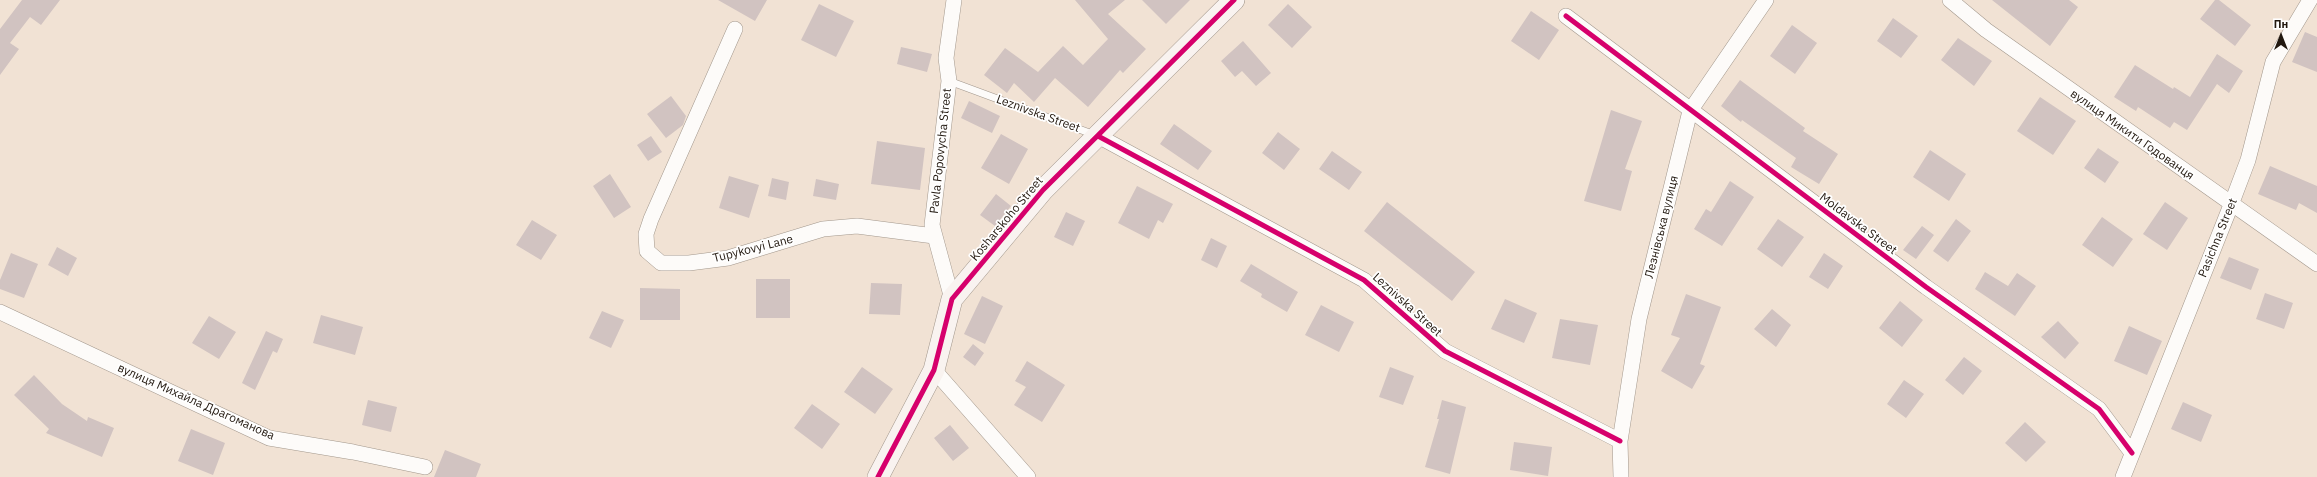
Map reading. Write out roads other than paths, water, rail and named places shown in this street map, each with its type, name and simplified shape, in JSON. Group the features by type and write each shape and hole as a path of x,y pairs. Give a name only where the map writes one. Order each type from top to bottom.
{"street":[{"name":"Pavla Popovycha Street","path":"952,299 932,225 948,81 946,58 954,0"},
{"name":"Kosharskoho Street","path":"878,477 934,370 952,299 1043,190 1234,0"},
{"name":"Лезнівська вулиця","path":"1621,477 1620,441 1639,319 1690,111 1766,0"},
{"name":"вулиця Микити Годованця","path":"1950,0 1986,30 2317,264"},
{"name":"Pasichna Street","path":"2123,477 2232,205 2248,160 2273,62 2310,0"},
{"name":"Moldavska Street","path":"1566,16 1690,111 1926,287 2098,409 2132,453"},
{"name":"Tupykovyi Lane","path":"735,29 651,219 646,234 647,251 661,263 690,263 728,258 824,229 857,226 934,236"},
{"name":"Leznivska Street","path":"1098,136 1364,280 1444,352 1620,441"},
{"name":"вулиця Михайла Драгоманова","path":"0,312 269,438 354,452 424,467"},
{"path":"934,370 1028,477"}],"lane":[{"name":"Leznivska Street","path":"948,81 1098,136"}]}
